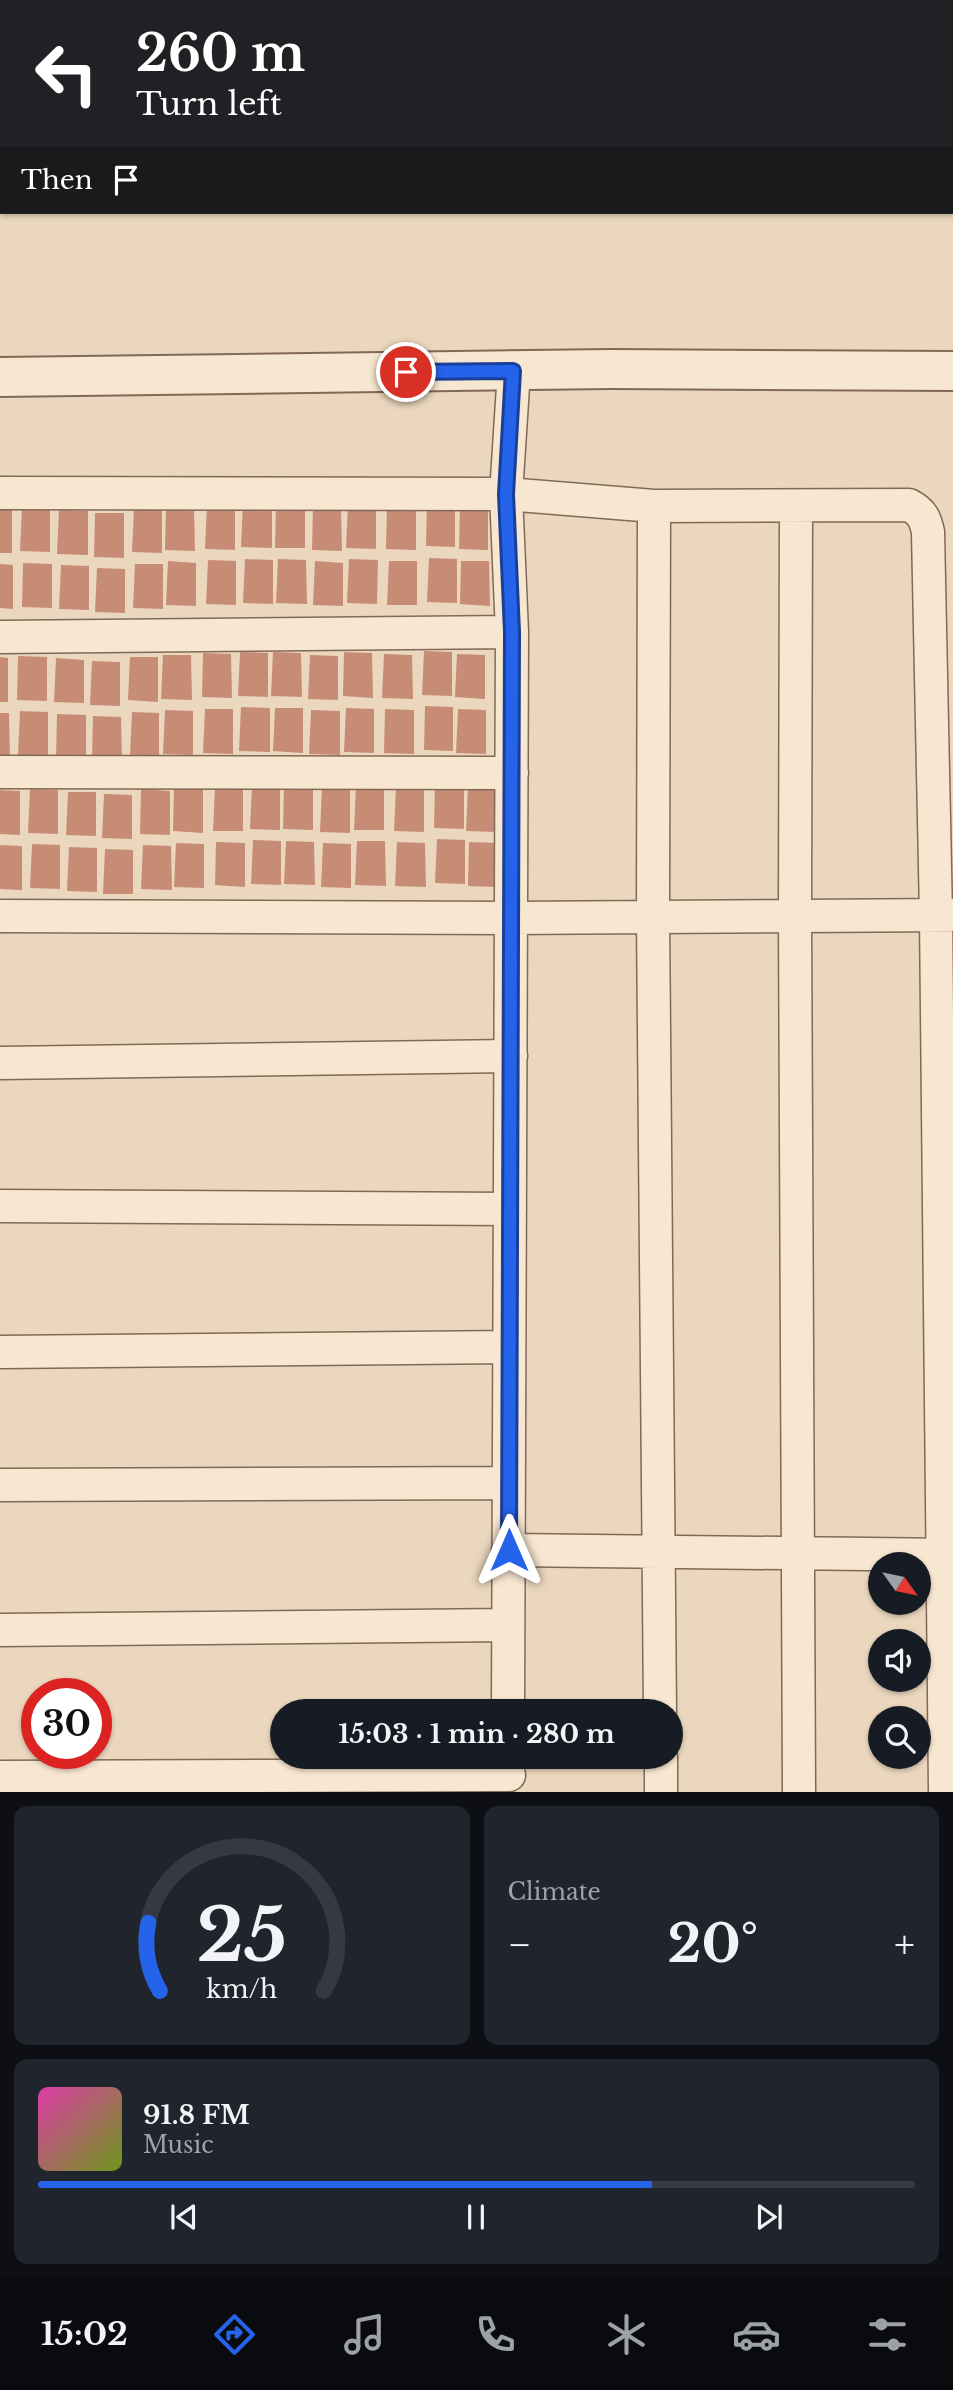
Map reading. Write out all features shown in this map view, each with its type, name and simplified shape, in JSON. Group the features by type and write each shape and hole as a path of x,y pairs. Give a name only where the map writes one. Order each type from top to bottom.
{"street":[{"path":"0,377 513,371 953,371"},
{"path":"508,1699 512,632 506,494 513,371"},
{"path":"0,493 506,494 654,506 909,505 918,510 925,519 928,532 945,915 948,1555 945,1791"},
{"path":"654,506 653,917 660,1699"},
{"path":"796,506 799,1791"},
{"path":"0,637 512,632"},
{"path":"0,772 512,774"},
{"path":"0,916 511,918 945,915"},
{"path":"0,1063 511,1056"},
{"path":"0,1206 510,1209"},
{"path":"0,1352 509,1347"},
{"path":"0,1485 509,1483"},
{"path":"509,1550 948,1555"},
{"path":"0,1630 508,1625"},
{"path":"661,1769 661,1791"},
{"path":"0,1777 509,1774"}],"building":[{"path":"427,502 455,503 455,547 426,546"},
{"path":"243,503 272,504 272,548 241,547"},
{"path":"276,503 305,505 305,548 275,548"},
{"path":"348,504 376,505 376,549 346,548"},
{"path":"207,505 235,506 235,550 205,549"},
{"path":"387,505 416,506 416,550 386,549"},
{"path":"460,505 488,506 488,550 459,549"},
{"path":"166,506 194,507 195,551 165,550"},
{"path":"313,506 341,507 342,551 312,550"},
{"path":"22,507 50,509 50,552 20,551"},
{"path":"134,508 162,509 162,553 132,552"},
{"path":"0,509 12,509 12,553 0,553"},
{"path":"59,510 88,511 88,555 57,554"},
{"path":"95,513 124,513 124,558 94,557"},
{"path":"429,558 457,559 457,603 427,602"},
{"path":"245,559 273,560 273,604 243,603"},
{"path":"278,559 306,560 307,604 276,603"},
{"path":"349,559 378,560 377,604 347,603"},
{"path":"208,560 236,561 236,605 206,604"},
{"path":"168,561 196,563 196,606 166,605"},
{"path":"315,561 343,563 343,606 313,605"},
{"path":"389,561 417,561 417,605 387,605"},
{"path":"461,561 489,561 490,606 460,604"},
{"path":"23,563 52,564 52,608 22,607"},
{"path":"0,564 13,565 13,609 0,608"},
{"path":"135,564 163,564 163,609 133,608"},
{"path":"61,565 89,566 89,610 59,609"},
{"path":"97,568 125,569 125,613 95,612"},
{"path":"424,651 452,652 452,696 422,695"},
{"path":"240,652 268,653 268,697 238,696"},
{"path":"273,652 301,653 302,697 271,696"},
{"path":"344,652 372,653 373,698 343,696"},
{"path":"203,653 231,654 232,698 202,697"},
{"path":"384,654 412,655 413,699 382,698"},
{"path":"457,654 485,655 485,699 455,697"},
{"path":"163,655 191,655 192,700 161,699"},
{"path":"310,655 338,656 338,700 308,699"},
{"path":"18,656 47,657 47,701 17,700"},
{"path":"0,657 8,658 8,702 0,702"},
{"path":"130,657 158,657 158,702 128,700"},
{"path":"56,658 84,660 84,703 54,702"},
{"path":"92,661 120,662 120,706 90,705"},
{"path":"425,706 453,707 453,751 424,750"},
{"path":"241,707 270,708 270,752 239,751"},
{"path":"275,708 303,708 303,753 273,751"},
{"path":"346,708 374,709 374,753 344,752"},
{"path":"205,709 233,709 233,754 203,753"},
{"path":"385,709 414,710 414,754 384,753"},
{"path":"458,709 486,710 486,754 456,753"},
{"path":"165,710 193,711 193,755 163,754"},
{"path":"311,710 340,711 340,755 309,754"},
{"path":"20,711 48,712 48,757 18,755"},
{"path":"132,712 159,713 159,757 130,756"},
{"path":"0,713 9,713 10,757 0,757"},
{"path":"57,714 86,715 86,759 56,758"},
{"path":"93,716 121,717 122,761 92,760"},
{"path":"435,784 464,785 464,829 434,828"},
{"path":"252,785 280,786 280,830 250,829"},
{"path":"284,785 313,786 313,830 283,829"},
{"path":"356,785 384,787 384,830 354,830"},
{"path":"215,786 243,787 243,831 213,831"},
{"path":"396,787 424,788 424,832 394,831"},
{"path":"468,787 497,787 497,832 466,831"},
{"path":"174,788 203,788 203,833 173,831"},
{"path":"322,788 350,788 350,833 320,832"},
{"path":"30,789 58,790 58,834 28,833"},
{"path":"141,789 170,791 170,835 140,834"},
{"path":"0,790 20,791 20,835 0,834"},
{"path":"68,792 96,792 96,836 66,835"},
{"path":"104,794 132,795 132,839 102,838"},
{"path":"437,839 465,840 465,884 435,883"},
{"path":"253,840 281,841 281,885 251,884"},
{"path":"286,841 314,842 315,885 284,884"},
{"path":"357,841 385,841 386,886 355,885"},
{"path":"216,842 245,843 245,887 215,885"},
{"path":"397,842 425,843 426,887 395,886"},
{"path":"469,842 498,843 498,887 468,886"},
{"path":"176,843 204,844 204,888 174,887"},
{"path":"323,843 351,844 351,888 321,887"},
{"path":"32,844 60,845 60,889 30,888"},
{"path":"0,845 22,846 22,890 0,889"},
{"path":"143,845 171,846 172,890 141,889"},
{"path":"69,847 97,848 97,892 67,891"},
{"path":"105,849 133,850 133,894 103,894"}],"route":[{"path":"406,372 513,371 506,494 512,632 509,1550"}]}
